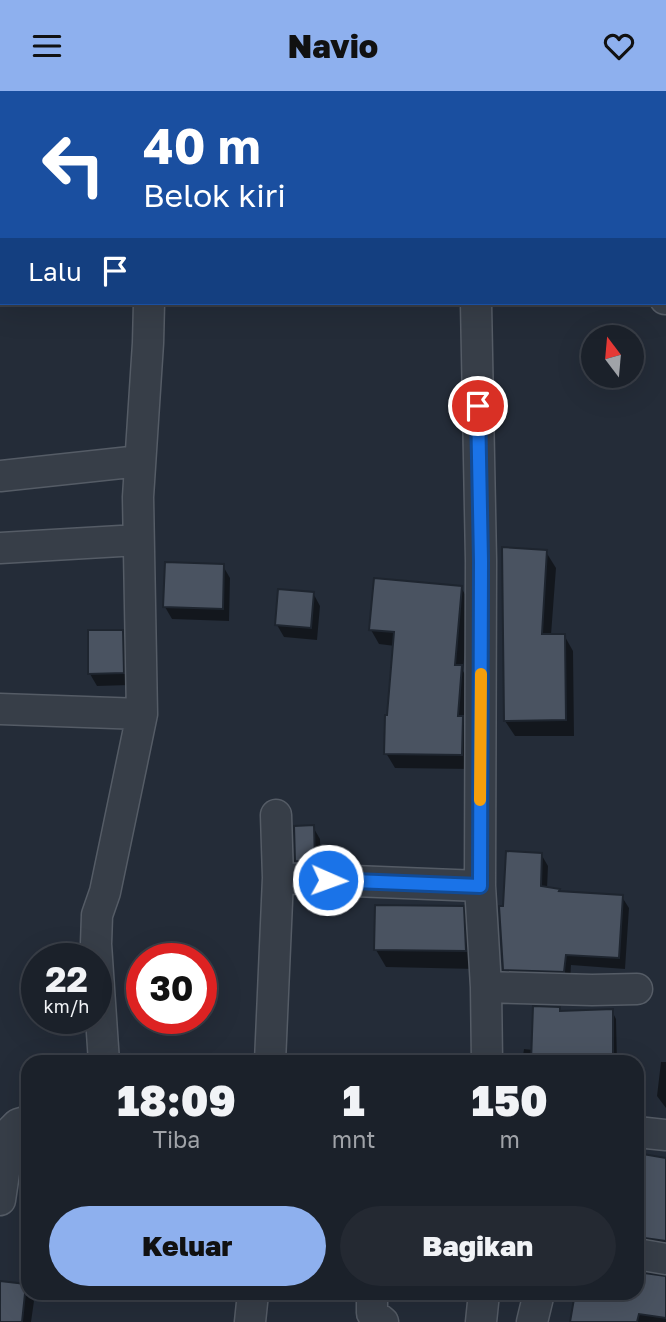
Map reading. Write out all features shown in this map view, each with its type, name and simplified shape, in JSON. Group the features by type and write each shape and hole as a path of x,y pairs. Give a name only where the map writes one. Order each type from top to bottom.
{"street":[{"path":"104,1055 96,944 97,915 105,892 142,714 138,540 149,305"},
{"path":"476,305 481,561 480,886 487,1055"},
{"path":"0,476 140,461"},
{"path":"0,548 138,540"},
{"path":"0,709 142,714"},
{"path":"270,1055 278,878 276,815"},
{"path":"278,878 480,886"},
{"path":"486,987 637,989"},
{"path":"0,1200 13,1127"},
{"path":"644,1133 666,1135"},
{"path":"644,1255 666,1259"},
{"path":"250,1322 252,1300"},
{"path":"372,1300 372,1313 383,1322"},
{"path":"481,1322 483,1300"},
{"path":"532,1322 537,1300"}],"building":[{"path":"502,547 547,550 542,634 565,634 566,720 504,721"},
{"path":"165,562 224,564 223,609 163,607"},
{"path":"374,578 462,586 455,665 462,665 458,716 463,716 462,755 384,754 385,715 394,632 369,630"},
{"path":"278,589 314,592 311,628 275,625"},
{"path":"88,630 123,630 124,673 88,674"},
{"path":"314,825 315,862 295,861 294,826"},
{"path":"506,851 542,853 541,886 560,889 559,891 623,895 619,958 566,955 564,972 503,970 499,906 503,906"},
{"path":"375,905 464,906 466,951 374,950"},
{"path":"533,1006 560,1007 560,1011 613,1009 613,1055 531,1055"},
{"path":"644,1154 666,1158 666,1241 644,1238"},
{"path":"644,1273 666,1276 666,1318 639,1314 637,1322 570,1322 574,1300 644,1300"},
{"path":"0,1281 21,1283 21,1300 24,1300 22,1322 0,1322"}],"slow traffic":[{"path":"480,800 481,674"}],"route":[{"path":"328,880 480,886 481,561 478,406"}]}
